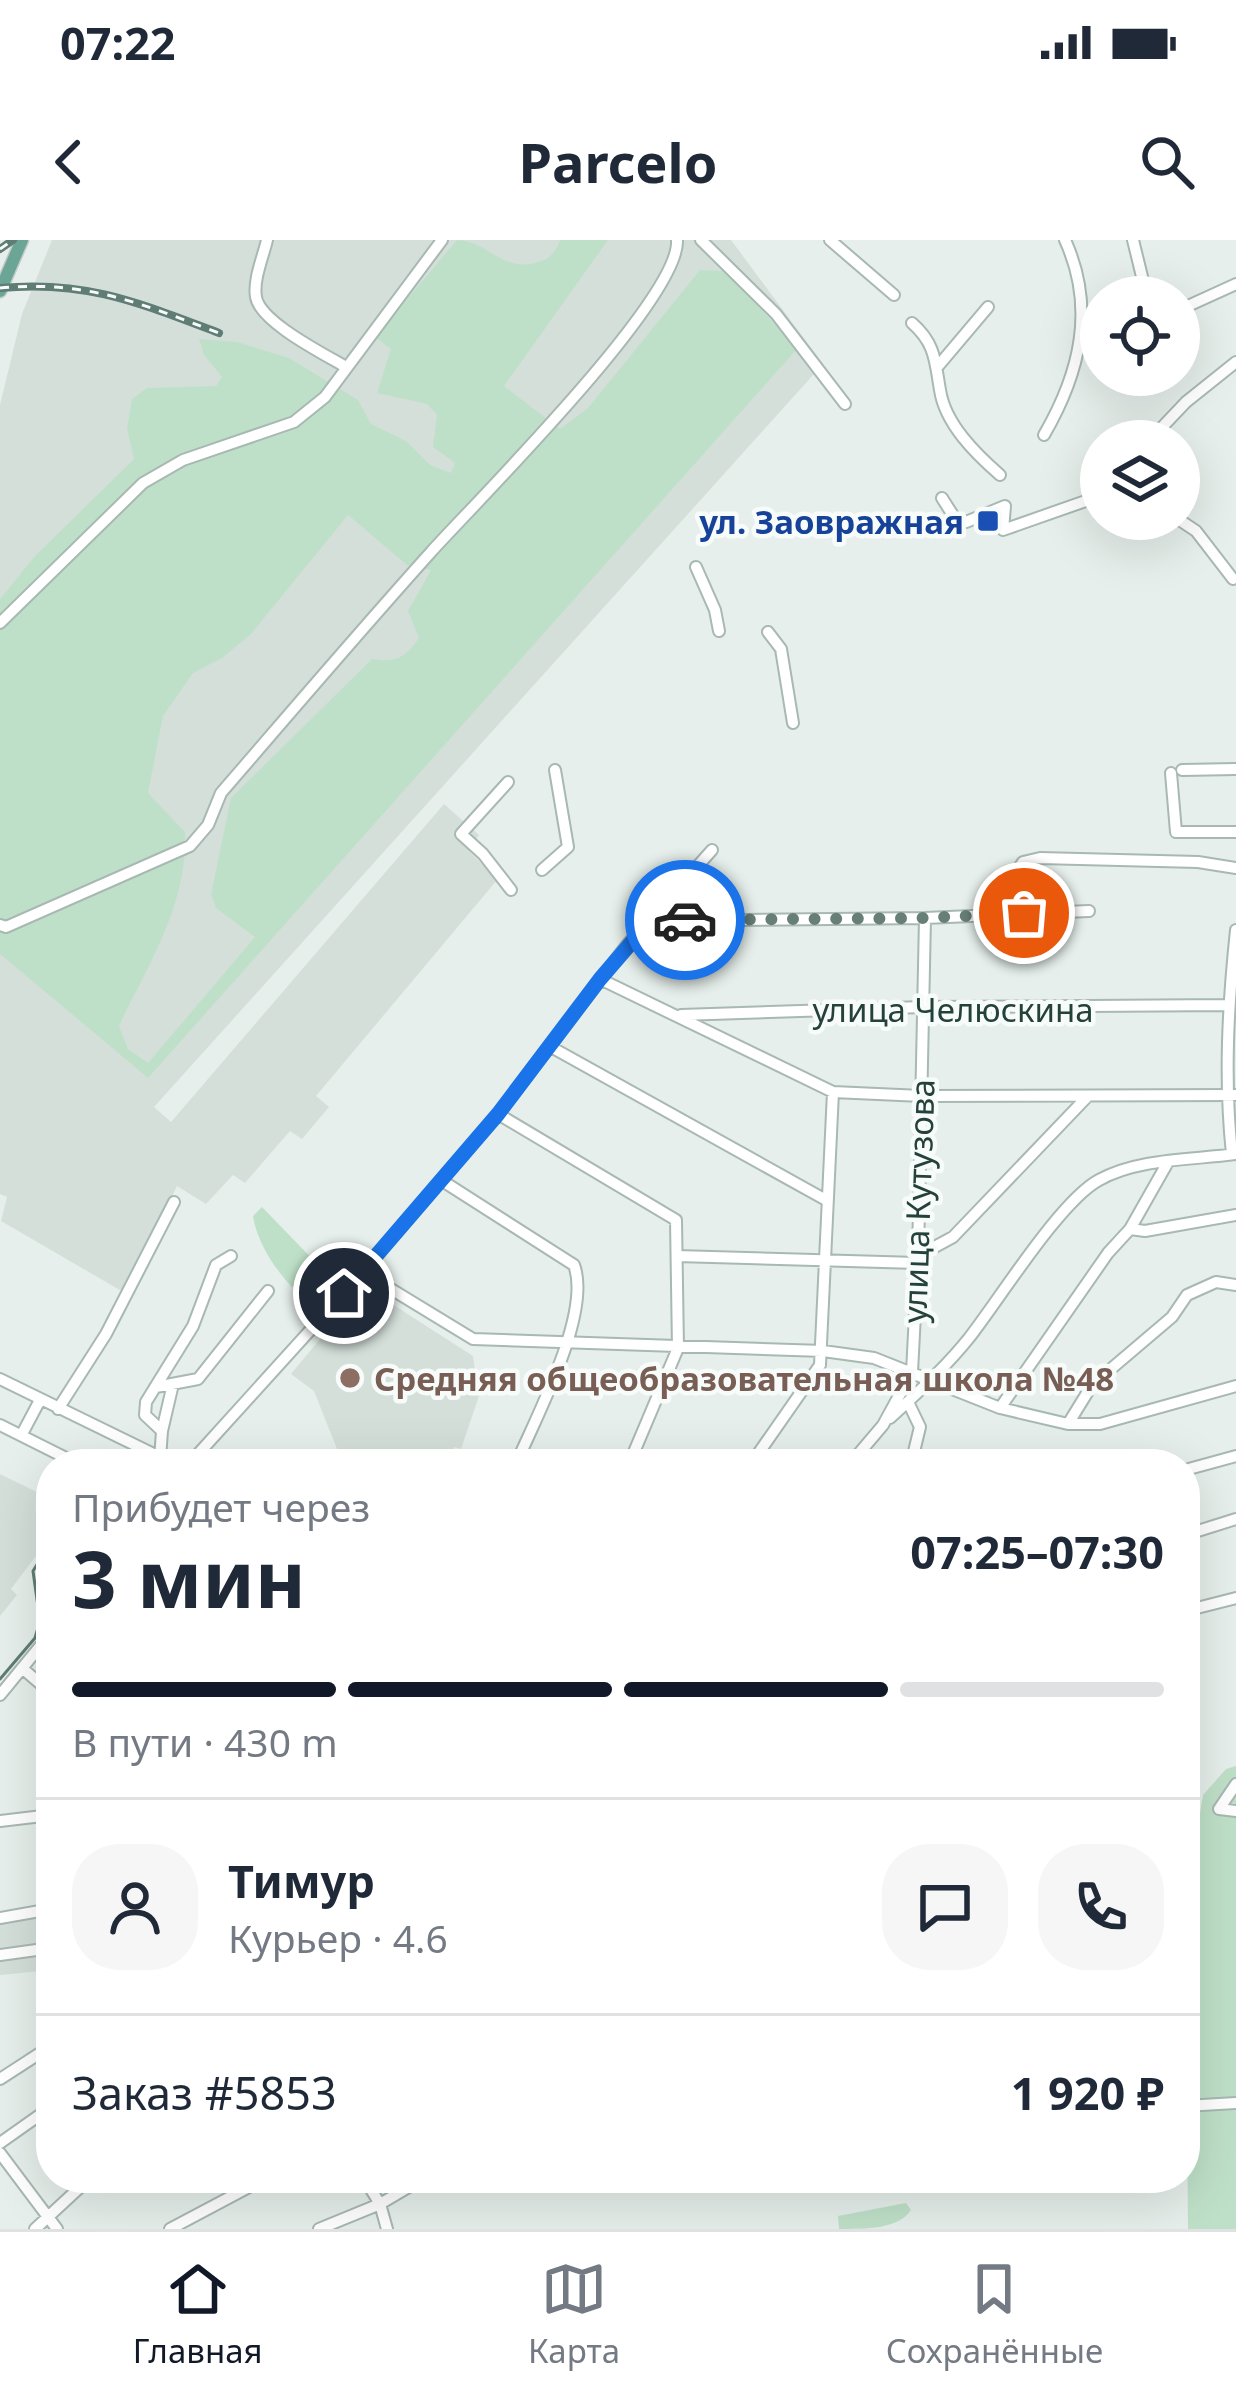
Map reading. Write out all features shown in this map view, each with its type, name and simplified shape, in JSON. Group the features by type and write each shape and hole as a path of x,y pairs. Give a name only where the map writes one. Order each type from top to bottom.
{"main road":[{"path":"0,291 22,240"}],"street":[{"path":"267,240 255,291 257,304 268,318 346,367"},
{"path":"0,623 142,483 183,460 294,422 325,397 442,240"},
{"path":"0,925 6,927 190,845 208,825 221,793 430,553 588,384 668,274 678,251 677,240"},
{"path":"701,240 776,314 845,404"},
{"path":"830,240 894,296"},
{"path":"1044,435 1063,403 1084,332 1078,280 1065,240"},
{"path":"1133,240 1142,276"},
{"path":"1200,300 1236,284"},
{"path":"939,365 988,308"},
{"path":"912,323 924,333 939,365 940,392 950,416 966,442 1000,475"},
{"path":"1169,420 1236,362"},
{"path":"942,498 956,520 966,522 1005,506 1003,530 1080,502"},
{"path":"1200,536 1233,579"},
{"path":"696,567 719,631"},
{"path":"768,632 781,649 793,723"},
{"path":"1222,863 1229,832 1176,832 1176,772 1236,769"},
{"path":"542,870 568,847 555,770"},
{"path":"508,782 461,834 484,854 511,890"},
{"path":"203,1449 498,1114 600,979 712,850"},
{"path":"1016,914 1019,868 1022,862 1040,858 1222,863 1236,868"},
{"path":"650,921 1089,911"},
{"name":"улица Кутузова","path":"862,1449 883,1424 911,1372 926,918"},
{"path":"883,1424 933,1379 1078,1195 1108,1175 1234,1154 1228,1005 1236,930"},
{"path":"600,979 833,1092 1231,1095"},
{"name":"улица Челюскина","path":"677,1015 1228,1005"},
{"path":"551,1047 826,1200"},
{"path":"762,1449 810,1384 823,1352 833,1092"},
{"path":"677,1256 917,1259 953,1237 1087,1097"},
{"path":"498,1114 676,1220 678,1348 635,1449"},
{"path":"1000,1408 1108,1253 1130,1229 1168,1162"},
{"path":"441,1180 574,1265 578,1275 572,1335 522,1449"},
{"path":"58,1409 106,1334 174,1202"},
{"path":"1130,1229 1145,1231 1236,1215"},
{"path":"162,1431 145,1415 146,1402 193,1326 216,1264 231,1256"},
{"path":"363,1272 473,1339 874,1358 1000,1408 1068,1424 1100,1424 1236,1386"},
{"path":"1068,1424 1092,1385 1172,1316 1187,1295 1216,1282 1236,1285"},
{"path":"156,1387 198,1379 268,1291"},
{"path":"0,1379 135,1449"},
{"path":"158,1449 172,1384"},
{"path":"22,1434 40,1400"},
{"path":"908,1402 920,1426 915,1449"},
{"path":"0,1425 50,1449"},
{"path":"1200,1466 1236,1456"},
{"path":"1200,1530 1236,1519"},
{"path":"1200,1607 1236,1598"},
{"path":"0,1695 36,1651"},
{"path":"22,1668 36,1680"},
{"path":"1236,1784 1219,1809 1236,1811"},
{"path":"0,1822 36,1817"},
{"path":"0,1918 36,1912"},
{"path":"0,1954 36,1950"},
{"path":"0,2079 36,2056"},
{"path":"1200,2105 1236,2103"},
{"path":"0,2143 36,2118"},
{"path":"0,2152 57,2229"},
{"path":"35,2229 73,2193"},
{"path":"170,2229 238,2193"},
{"path":"373,2193 387,2229"},
{"path":"319,2229 399,2193"}],"shaded area":[{"path":"52,240 731,240 823,364 154,1107 171,1122 444,804 479,835 469,851 497,880 316,1096 329,1107 302,1139 290,1131 245,1183 233,1175 206,1204 177,1186 125,1293 1,1221 7,1197 0,1194 0,405 22,314"},
{"path":"364,1286 473,1356 477,1385 482,1387 461,1449 337,1449 314,1391 291,1374"},
{"path":"0,1474 36,1492 36,1556 11,1589 17,1595 0,1616"},
{"path":"36,1917 36,1971 0,1975 0,1922"}],"green space":[{"path":"457,240 510,262 531,264 553,254 560,240 608,240 504,386 560,429 588,408 700,270 726,271 797,349 148,1078 0,954 0,599 35,556 134,459 127,429 132,399 147,388 216,386 222,377 204,355 199,339 237,342 289,358 358,400 371,424 406,441 430,465 451,473 455,463 433,447 437,415 427,404 377,393 391,349 375,337","holes":["348,515 407,565 431,570 408,611 419,638 414,645 394,659 372,659 231,798 211,894 216,908 255,937 148,1063 128,1049 119,1026 164,932 184,858 185,832 148,793 163,716 193,673 222,658 251,634"]},
{"path":"262,1207 323,1270 317,1284 292,1287 279,1272 255,1226 253,1216"},
{"path":"1236,1766 1236,2229 1188,2229 1188,2193 1200,2193 1200,1814 1203,1795 1226,1769"},
{"path":"906,2203 911,2210 898,2221 839,2229 838,2216"}],"tram line":[{"path":"36,1566 36,1592"},
{"path":"0,1679 36,1635"}],"railway":[{"path":"0,249 13,240"},
{"path":"0,288 60,287 112,296 219,333"}],"way so far":[{"path":"685,920 1024,913"}],"place":[{"name":"ул. Заовражная","path":"988,521"},
{"name":"Средняя общеобразовательная школа №48","path":"350,1378"}],"route":[{"path":"344,1293 498,1114 626,946 650,921 685,920"}]}
